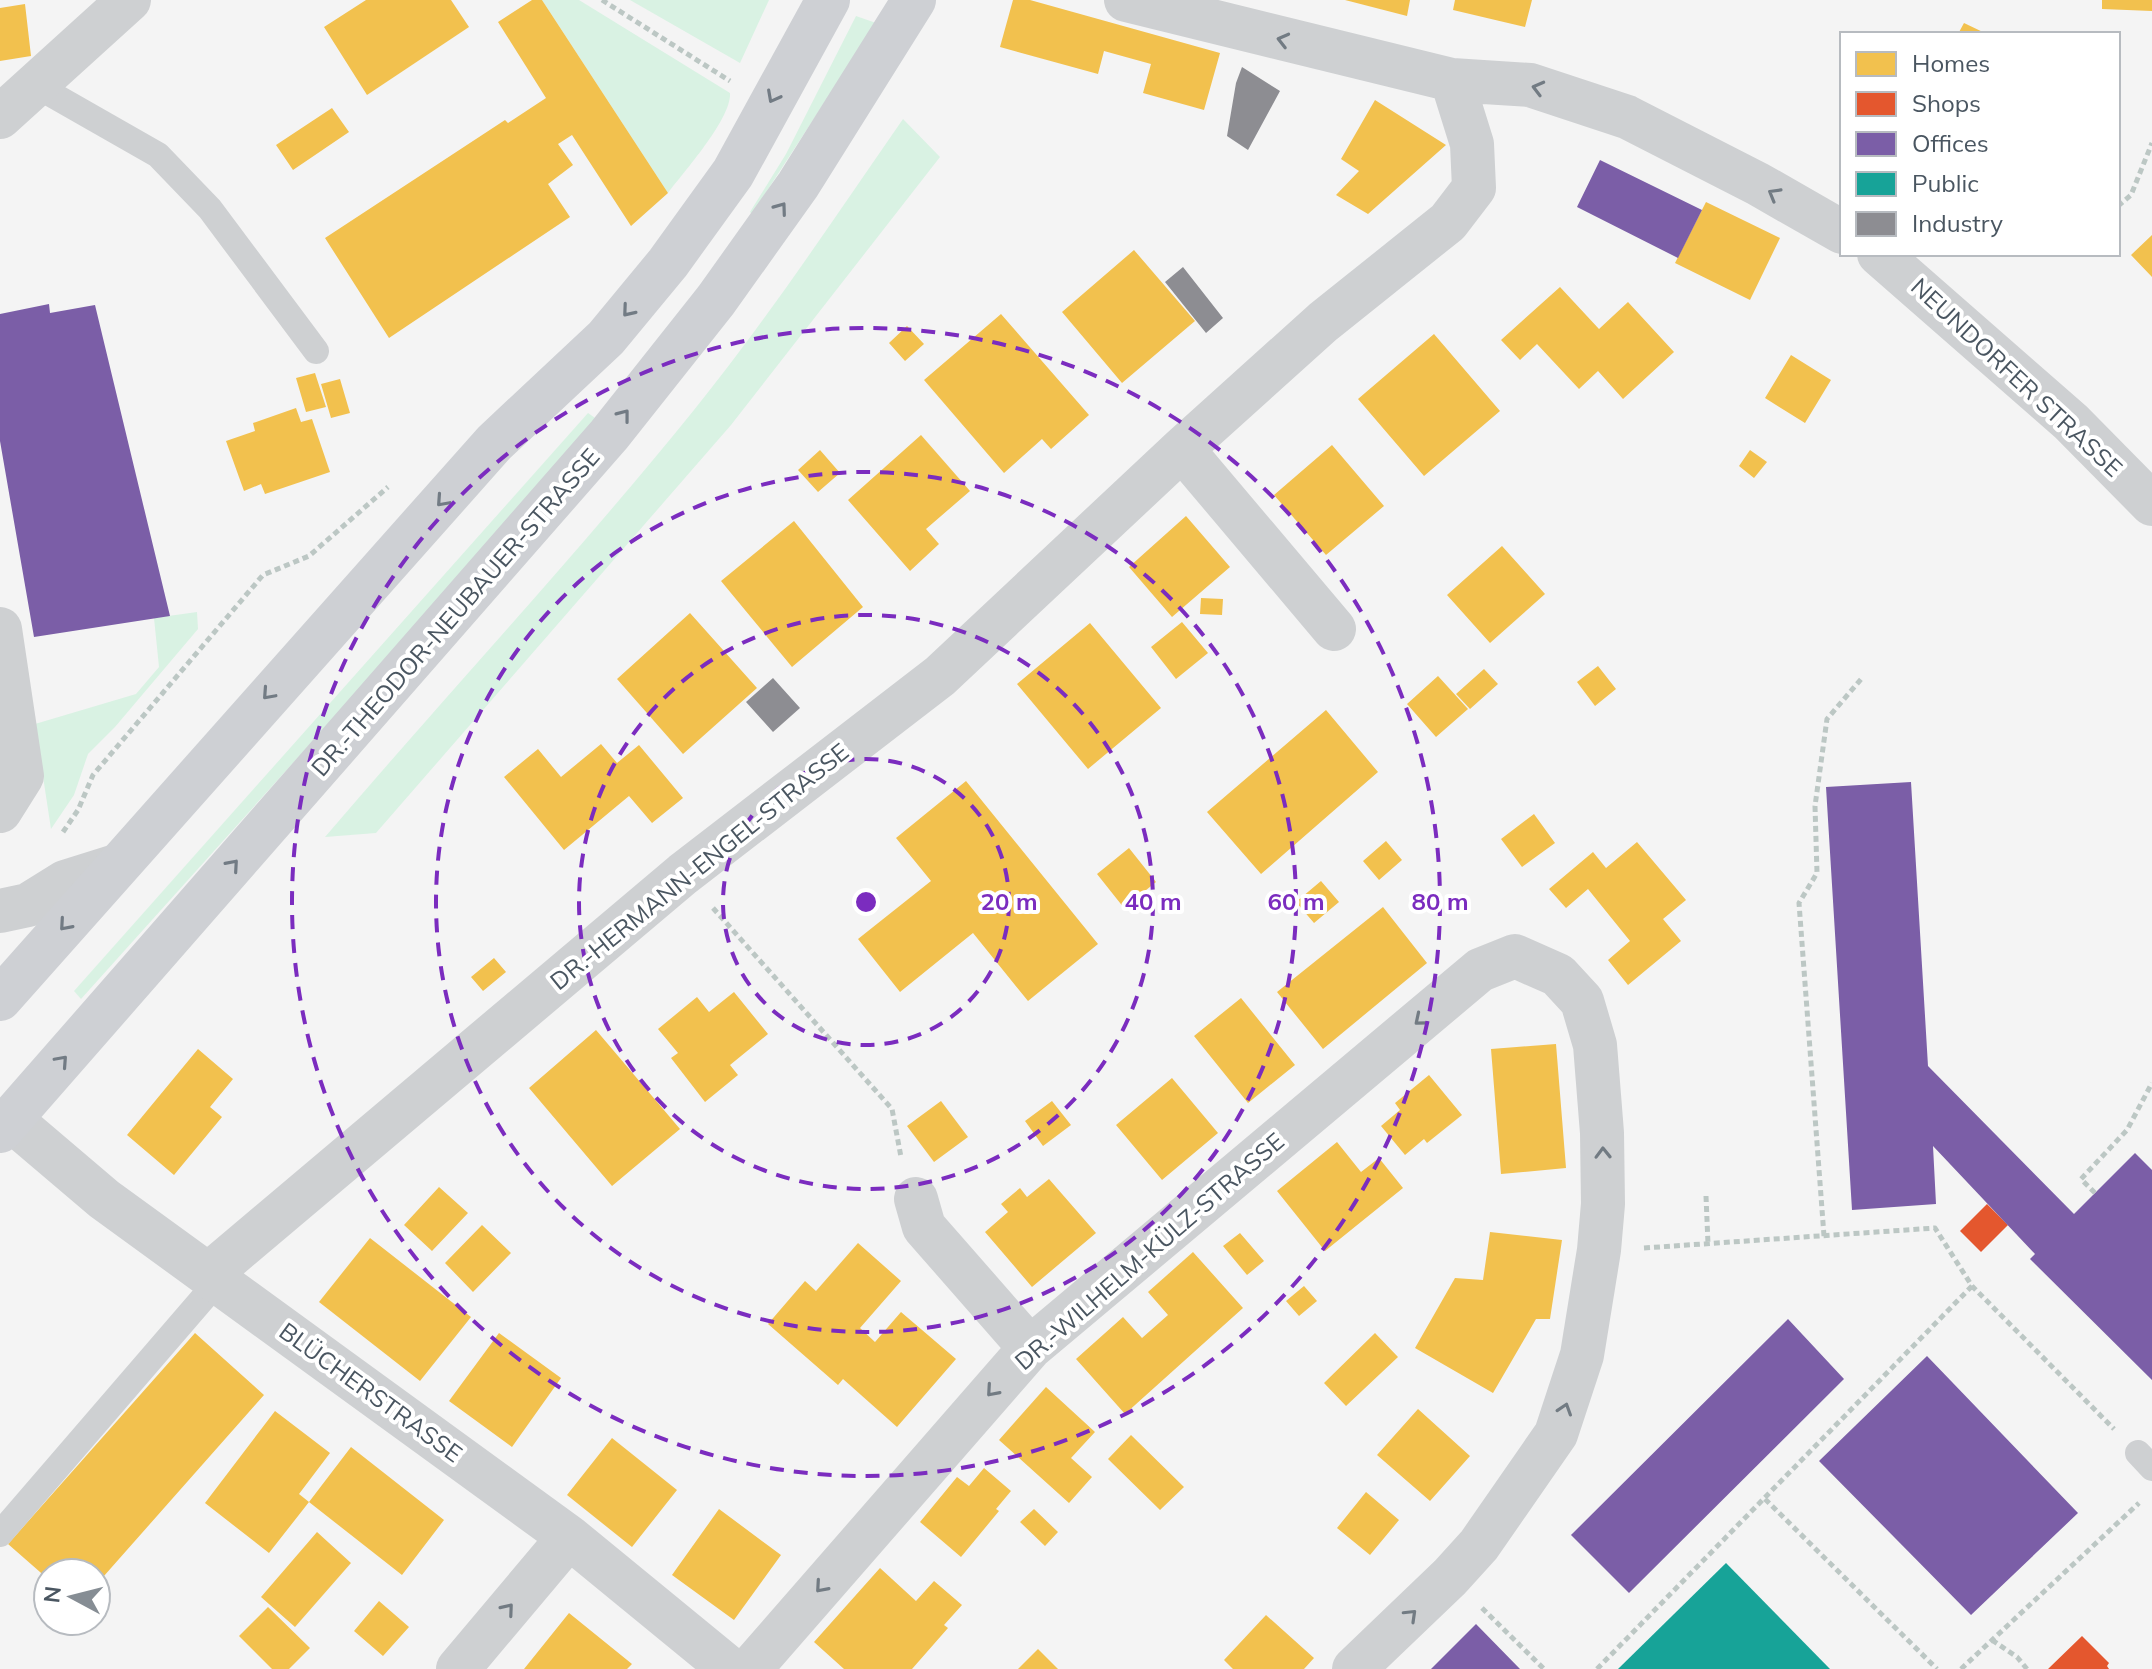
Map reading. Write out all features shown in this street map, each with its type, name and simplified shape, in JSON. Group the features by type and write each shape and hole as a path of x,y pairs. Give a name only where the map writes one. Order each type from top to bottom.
{"main road":[{"name":"DR.-THEODOR-NEUBAUER-STRASSE","path":"5,1125 609,435 716,300 780,211 914,0"},
{"path":"0,999 494,443 606,338 668,263 733,173 820,14"}],"street":[{"path":"0,117 129,0"},
{"path":"1126,0 1452,80 1530,85 1627,117 1758,184 1840,231"},
{"name":"DR.-HERMANN-ENGEL-STRASSE","path":"213,1277 683,874 940,676 1182,449 1323,322 1448,222 1474,188 1472,144 1452,80"},
{"name":"NEUNDORFER STRASSE","path":"1881,256 2071,422 2152,504"},
{"path":"1182,449 1334,629"},
{"path":"0,629 22,776 0,811"},
{"path":"0,911 28,905 65,882 116,866"},
{"name":"DR.-WILHELM-KÜLZ-STRASSE","path":"750,1669 1030,1348 1480,970 1515,956 1558,975 1582,1001 1595,1045 1602,1133 1603,1204 1599,1250"},
{"name":"BLÜCHERSTRASSE","path":"5,1125 569,1537 730,1669"},
{"path":"909,1181 924,1227 1030,1348"},
{"path":"1354,1669 1479,1545 1556,1434 1582,1355 1599,1250"},
{"path":"458,1669 569,1537"}],"lane":[{"path":"37,86 158,155 210,209 316,351"},
{"path":"0,1534 213,1277"}],"path":[{"path":"602,0 742,90"},
{"path":"2120,204 2131,195 2152,143"},
{"path":"60,836 78,810 93,775 263,575 309,556 391,484"},
{"path":"1824,1236 1799,903 1817,873 1815,806 1827,719 1862,678"},
{"path":"683,874 892,1109 909,1181"},
{"path":"2095,1193 2081,1179 2127,1130 2152,1083"},
{"path":"1706,1196 1708,1244"},
{"path":"1599,1250 1935,1228 1972,1286 2145,1460"},
{"path":"1597,1669 1972,1286"},
{"path":"1765,1499 1937,1669"},
{"path":"1961,1669 2141,1502"},
{"path":"1491,1617 1544,1669"},
{"path":"1992,1640 2017,1657 2027,1669"}],"green space":[{"path":"542,0 579,0 730,93 729,104 715,130 668,193"},
{"path":"630,0 769,0 740,63"},
{"path":"856,16 876,23 752,214 750,212 786,154"},
{"path":"903,119 940,157 731,425 376,833 325,837 604,518 694,410 775,303"},
{"path":"588,413 598,420 81,999 74,991"},
{"path":"197,612 198,629 115,727 88,754 74,795 51,829 35,724 136,694 159,667 154,618"}],"building: Homes":[{"path":"366,0 451,0 469,27 367,95 324,27"},
{"path":"532,0 542,0 668,193 631,226 572,135 558,144 573,165 548,184 570,217 389,338 325,238 505,120 508,123 546,98 498,22"},
{"path":"1013,0 1030,0 1220,53 1204,110 1143,93 1151,64 1104,51 1098,74 1000,47"},
{"path":"1345,0 1410,0 1407,16"},
{"path":"1455,0 1532,0 1525,27 1453,10"},
{"path":"2102,0 2152,0 2152,11 2102,9"},
{"path":"25,4 31,56 0,61 0,8"},
{"path":"1964,23 1983,32 1959,32"},
{"path":"1375,100 1446,145 1368,214 1336,195 1359,171 1341,159"},
{"path":"332,108 349,132 293,170 276,145"},
{"path":"1706,202 1780,238 1750,300 1675,263"},
{"path":"2152,235 2152,277 2131,255"},
{"path":"1134,250 1195,321 1122,383 1062,312"},
{"path":"1560,287 1599,329 1628,302 1674,352 1623,399 1598,371 1579,389 1537,344 1520,360 1501,340"},
{"path":"1001,314 1089,415 1051,449 1042,439 1004,473 924,380"},
{"path":"907,326 924,344 905,361 889,343"},
{"path":"1434,334 1500,411 1424,476 1358,399"},
{"path":"1791,355 1831,380 1805,423 1765,398"},
{"path":"315,373 326,407 306,412 296,378"},
{"path":"340,379 350,413 331,418 321,384"},
{"path":"296,408 301,422 312,419 330,472 265,494 261,484 244,491 226,441 255,431 253,423"},
{"path":"921,435 970,491 926,529 939,544 910,571 848,500"},
{"path":"1332,445 1384,506 1326,555 1274,495"},
{"path":"820,450 840,473 818,492 798,470"},
{"path":"1750,450 1767,462 1754,478 1739,466"},
{"path":"1186,516 1230,567 1172,617 1129,567"},
{"path":"794,521 863,607 792,667 721,581"},
{"path":"1502,546 1545,594 1490,643 1447,595"},
{"path":"1201,598 1223,599 1222,615 1200,614"},
{"path":"690,613 757,688 683,754 617,679"},
{"path":"1182,622 1208,653 1176,679 1151,647"},
{"path":"1090,623 1161,708 1088,769 1017,684"},
{"path":"1598,666 1616,689 1595,706 1577,682"},
{"path":"1484,669 1498,684 1470,709 1456,694"},
{"path":"1438,676 1468,709 1436,737 1407,704"},
{"path":"1326,710 1378,772 1261,874 1207,812"},
{"path":"601,744 617,763 639,745 683,798 652,823 629,796 564,850 504,777 538,749 561,777"},
{"path":"966,781 1098,944 1028,1001 973,933 900,992 858,939 931,881 896,838"},
{"path":"1534,814 1555,843 1522,867 1501,839"},
{"path":"1386,841 1402,860 1379,880 1363,861"},
{"path":"1637,842 1686,900 1663,919 1681,941 1628,985 1608,960 1630,941 1588,889 1566,908 1549,889 1593,852 1606,868"},
{"path":"1129,848 1156,882 1124,908 1097,874"},
{"path":"1321,881 1339,902 1314,923 1296,902"},
{"path":"1383,907 1427,963 1323,1049 1277,992"},
{"path":"494,958 506,972 483,991 471,977"},
{"path":"734,992 768,1034 730,1065 738,1075 705,1102 671,1058 678,1053 658,1029 697,997 709,1012"},
{"path":"1241,998 1295,1065 1248,1103 1194,1036"},
{"path":"596,1030 680,1129 612,1186 529,1088"},
{"path":"1556,1044 1566,1168 1501,1174 1491,1049"},
{"path":"198,1049 233,1079 210,1107 222,1117 174,1175 127,1135"},
{"path":"1429,1075 1462,1115 1427,1143 1424,1139 1405,1155 1381,1126 1400,1110 1395,1103"},
{"path":"1172,1078 1218,1133 1162,1180 1116,1125"},
{"path":"941,1101 968,1137 934,1162 907,1126"},
{"path":"1052,1101 1071,1125 1043,1146 1025,1121"},
{"path":"1337,1142 1361,1172 1379,1158 1403,1188 1325,1251 1277,1191"},
{"path":"1049,1179 1096,1233 1032,1287 985,1232 1008,1212 1001,1204 1020,1188 1027,1197"},
{"path":"439,1187 468,1213 432,1251 404,1225"},
{"path":"482,1225 511,1253 473,1292 445,1263"},
{"path":"1490,1232 1562,1240 1550,1319 1536,1319 1493,1393 1415,1348 1455,1278 1483,1280"},
{"path":"1240,1233 1264,1261 1247,1275 1223,1246"},
{"path":"370,1238 471,1317 420,1381 319,1302"},
{"path":"858,1243 901,1281 860,1328 875,1342 901,1312 956,1359 897,1427 843,1379 838,1385 768,1324 805,1281 816,1291"},
{"path":"1193,1252 1243,1308 1125,1414 1076,1359 1123,1317 1142,1338 1168,1315 1148,1292"},
{"path":"1304,1286 1317,1301 1299,1316 1286,1301"},
{"path":"195,1333 264,1395 112,1567 112,1557 32,1557 32,1565 8,1544"},
{"path":"499,1333 561,1378 512,1447 449,1401"},
{"path":"1375,1333 1398,1357 1346,1406 1324,1383"},
{"path":"1046,1387 1095,1432 1071,1458 1092,1477 1069,1503 999,1440"},
{"path":"1418,1409 1470,1456 1430,1501 1377,1455"},
{"path":"275,1411 330,1453 299,1494 309,1502 269,1553 205,1503"},
{"path":"1131,1435 1184,1487 1160,1510 1108,1459"},
{"path":"612,1438 677,1490 632,1547 567,1495"},
{"path":"351,1447 444,1520 402,1575 309,1502"},
{"path":"984,1468 1011,1491 996,1509 999,1511 961,1557 920,1522 957,1477 969,1486"},
{"path":"1366,1492 1399,1520 1370,1555 1337,1528"},
{"path":"719,1509 781,1555 734,1620 672,1575"},
{"path":"1034,1509 1058,1532 1045,1546 1020,1522"},
{"path":"317,1532 351,1563 295,1627 261,1597"},
{"path":"880,1568 916,1601 934,1581 962,1605 944,1625 948,1628 912,1669 844,1669 814,1642"},
{"path":"379,1601 409,1627 383,1656 354,1631"},
{"path":"268,1607 310,1648 289,1669 272,1669 239,1636"},
{"path":"569,1613 632,1664 627,1669 524,1669"},
{"path":"1266,1615 1314,1658 1304,1669 1233,1669 1224,1660"},
{"path":"1038,1649 1058,1669 1018,1669"}],"building: Shops":[{"path":"1987,1204 2008,1225 1981,1252 1960,1231"},
{"path":"2082,1636 2109,1663 2109,1669 2048,1669"}],"building: Offices":[{"path":"1600,160 1702,210 1678,258 1577,207"},
{"path":"49,304 50,313 95,305 170,616 34,637 0,441 0,314"},
{"path":"1911,782 1928,1066 2074,1214 2135,1153 2152,1170 2152,1380 2030,1259 2035,1254 1933,1146 1936,1204 1852,1210 1826,787"},
{"path":"1788,1319 1844,1379 1629,1593 1571,1535"},
{"path":"1927,1356 2078,1513 1971,1615 1819,1461"},
{"path":"1476,1624 1520,1669 1431,1669"}],"building: Public":[{"path":"1726,1563 1830,1669 1618,1669"}],"building: Industry":[{"path":"1242,67 1280,91 1248,150 1227,136 1236,83"},
{"path":"1183,267 1223,318 1206,333 1165,282"},
{"path":"773,678 800,708 773,732 746,702"}]}
